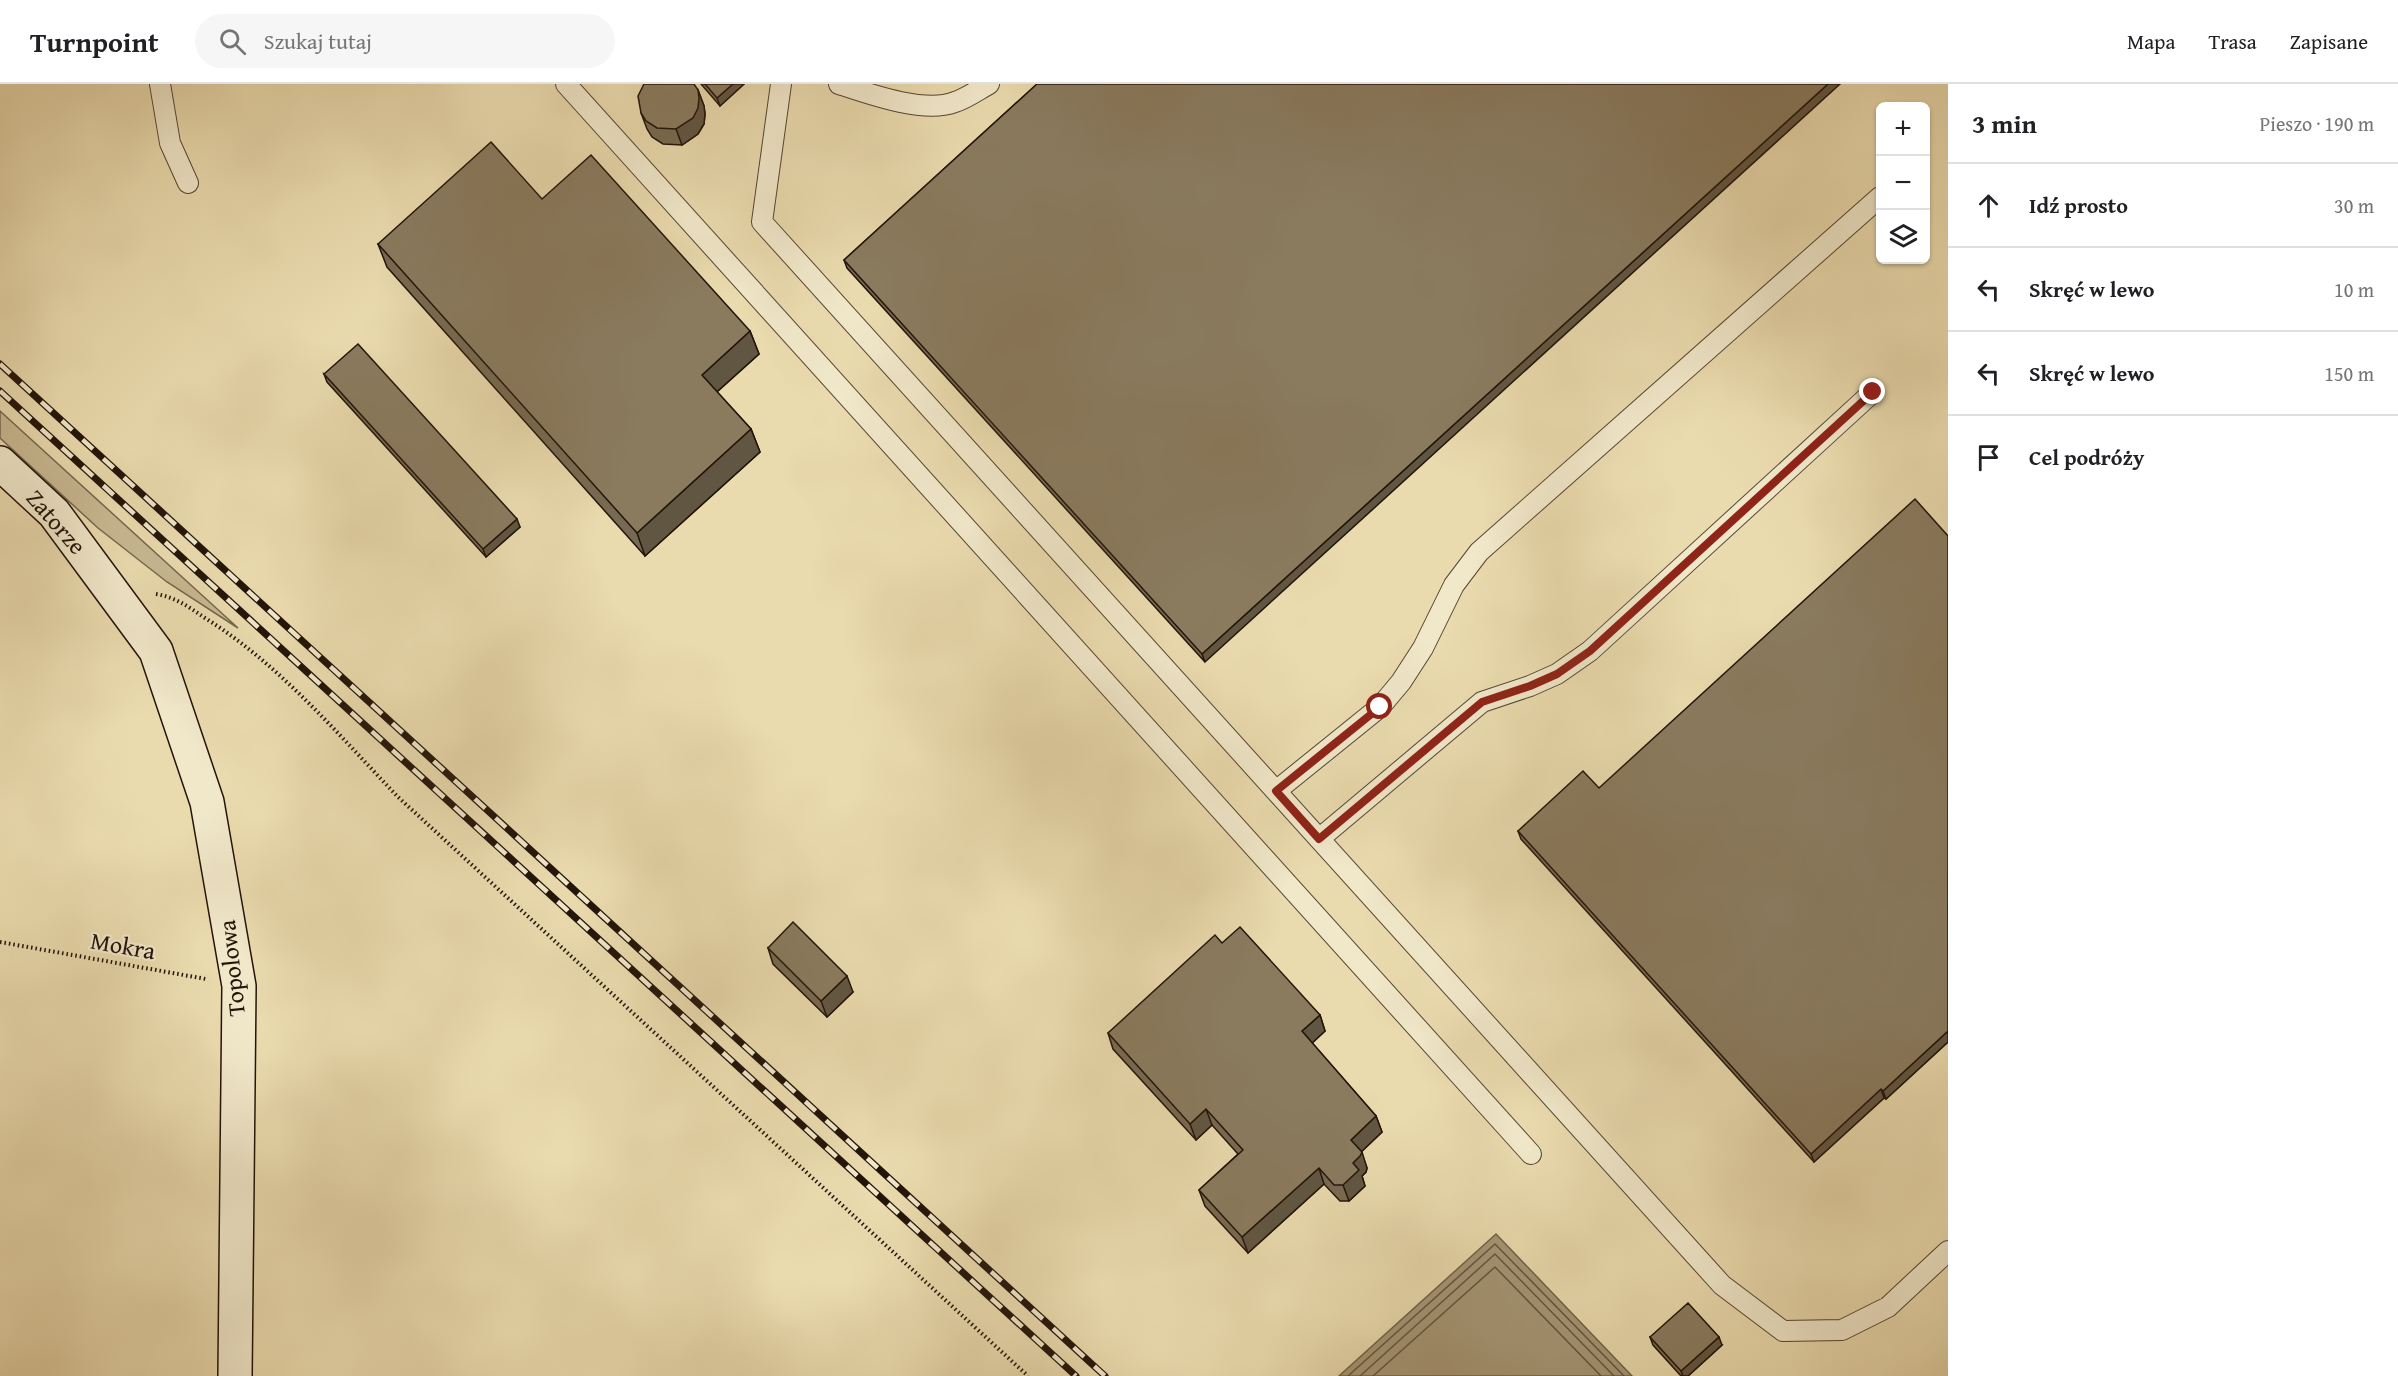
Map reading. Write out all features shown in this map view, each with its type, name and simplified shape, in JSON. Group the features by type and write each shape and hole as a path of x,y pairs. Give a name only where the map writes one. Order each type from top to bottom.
{"street":[{"name":"Zatorze","path":"0,463 54,513 108,585"},
{"name":"Topolowa","path":"108,585 156,651 207,802 239,986 235,1376"}],"lane":[{"path":"160,84 170,143 188,183"},
{"path":"566,84 1531,1154"},
{"path":"782,84 762,222 1722,1285 1783,1331 1842,1330 1888,1307 1948,1251"},
{"path":"839,84 867,94 916,105 954,103 989,84"},
{"path":"1276,791 1380,707 1401,682 1423,648 1454,585 1479,552 1876,201"},
{"path":"1319,839 1482,702 1548,678 1590,651 1873,392"}],"path":[{"path":"108,585 172,597 234,636 307,703 398,797 1028,1376"},
{"name":"Mokra","path":"0,942 239,986"}],"shaded area":[{"path":"0,411 238,628 167,582 98,528 0,438"}],"water":[{"path":"1496,1234 1632,1376 1339,1376"}],"building":[{"path":"644,84 694,84 699,98 698,108 693,118 676,129 657,128 646,121 641,113 638,96"},
{"path":"705,84 733,84 717,98"},
{"path":"1037,84 1828,84 1202,654 844,260"},
{"path":"491,142 542,199 591,155 750,331 702,375 751,429 637,533 378,244"},
{"path":"358,344 517,519 483,549 324,374"},
{"path":"1915,499 1948,536 1948,1031 1811,1154 1518,831 1583,771 1599,788"},
{"path":"793,922 847,976 821,1001 768,948"},
{"path":"1240,927 1320,1015 1302,1031 1376,1116 1351,1140 1362,1152 1353,1163 1359,1170 1343,1185 1334,1185 1319,1168 1242,1237 1199,1190 1243,1150 1206,1109 1190,1124 1108,1033 1215,935 1222,943"},
{"path":"1688,1303 1719,1337 1681,1371 1650,1337"}],"railway":[{"path":"0,364 1105,1376"},
{"path":"0,391 1076,1376"}],"route":[{"path":"1380,707 1276,791 1319,839 1482,702 1557,674 1590,651 1873,392"}]}
